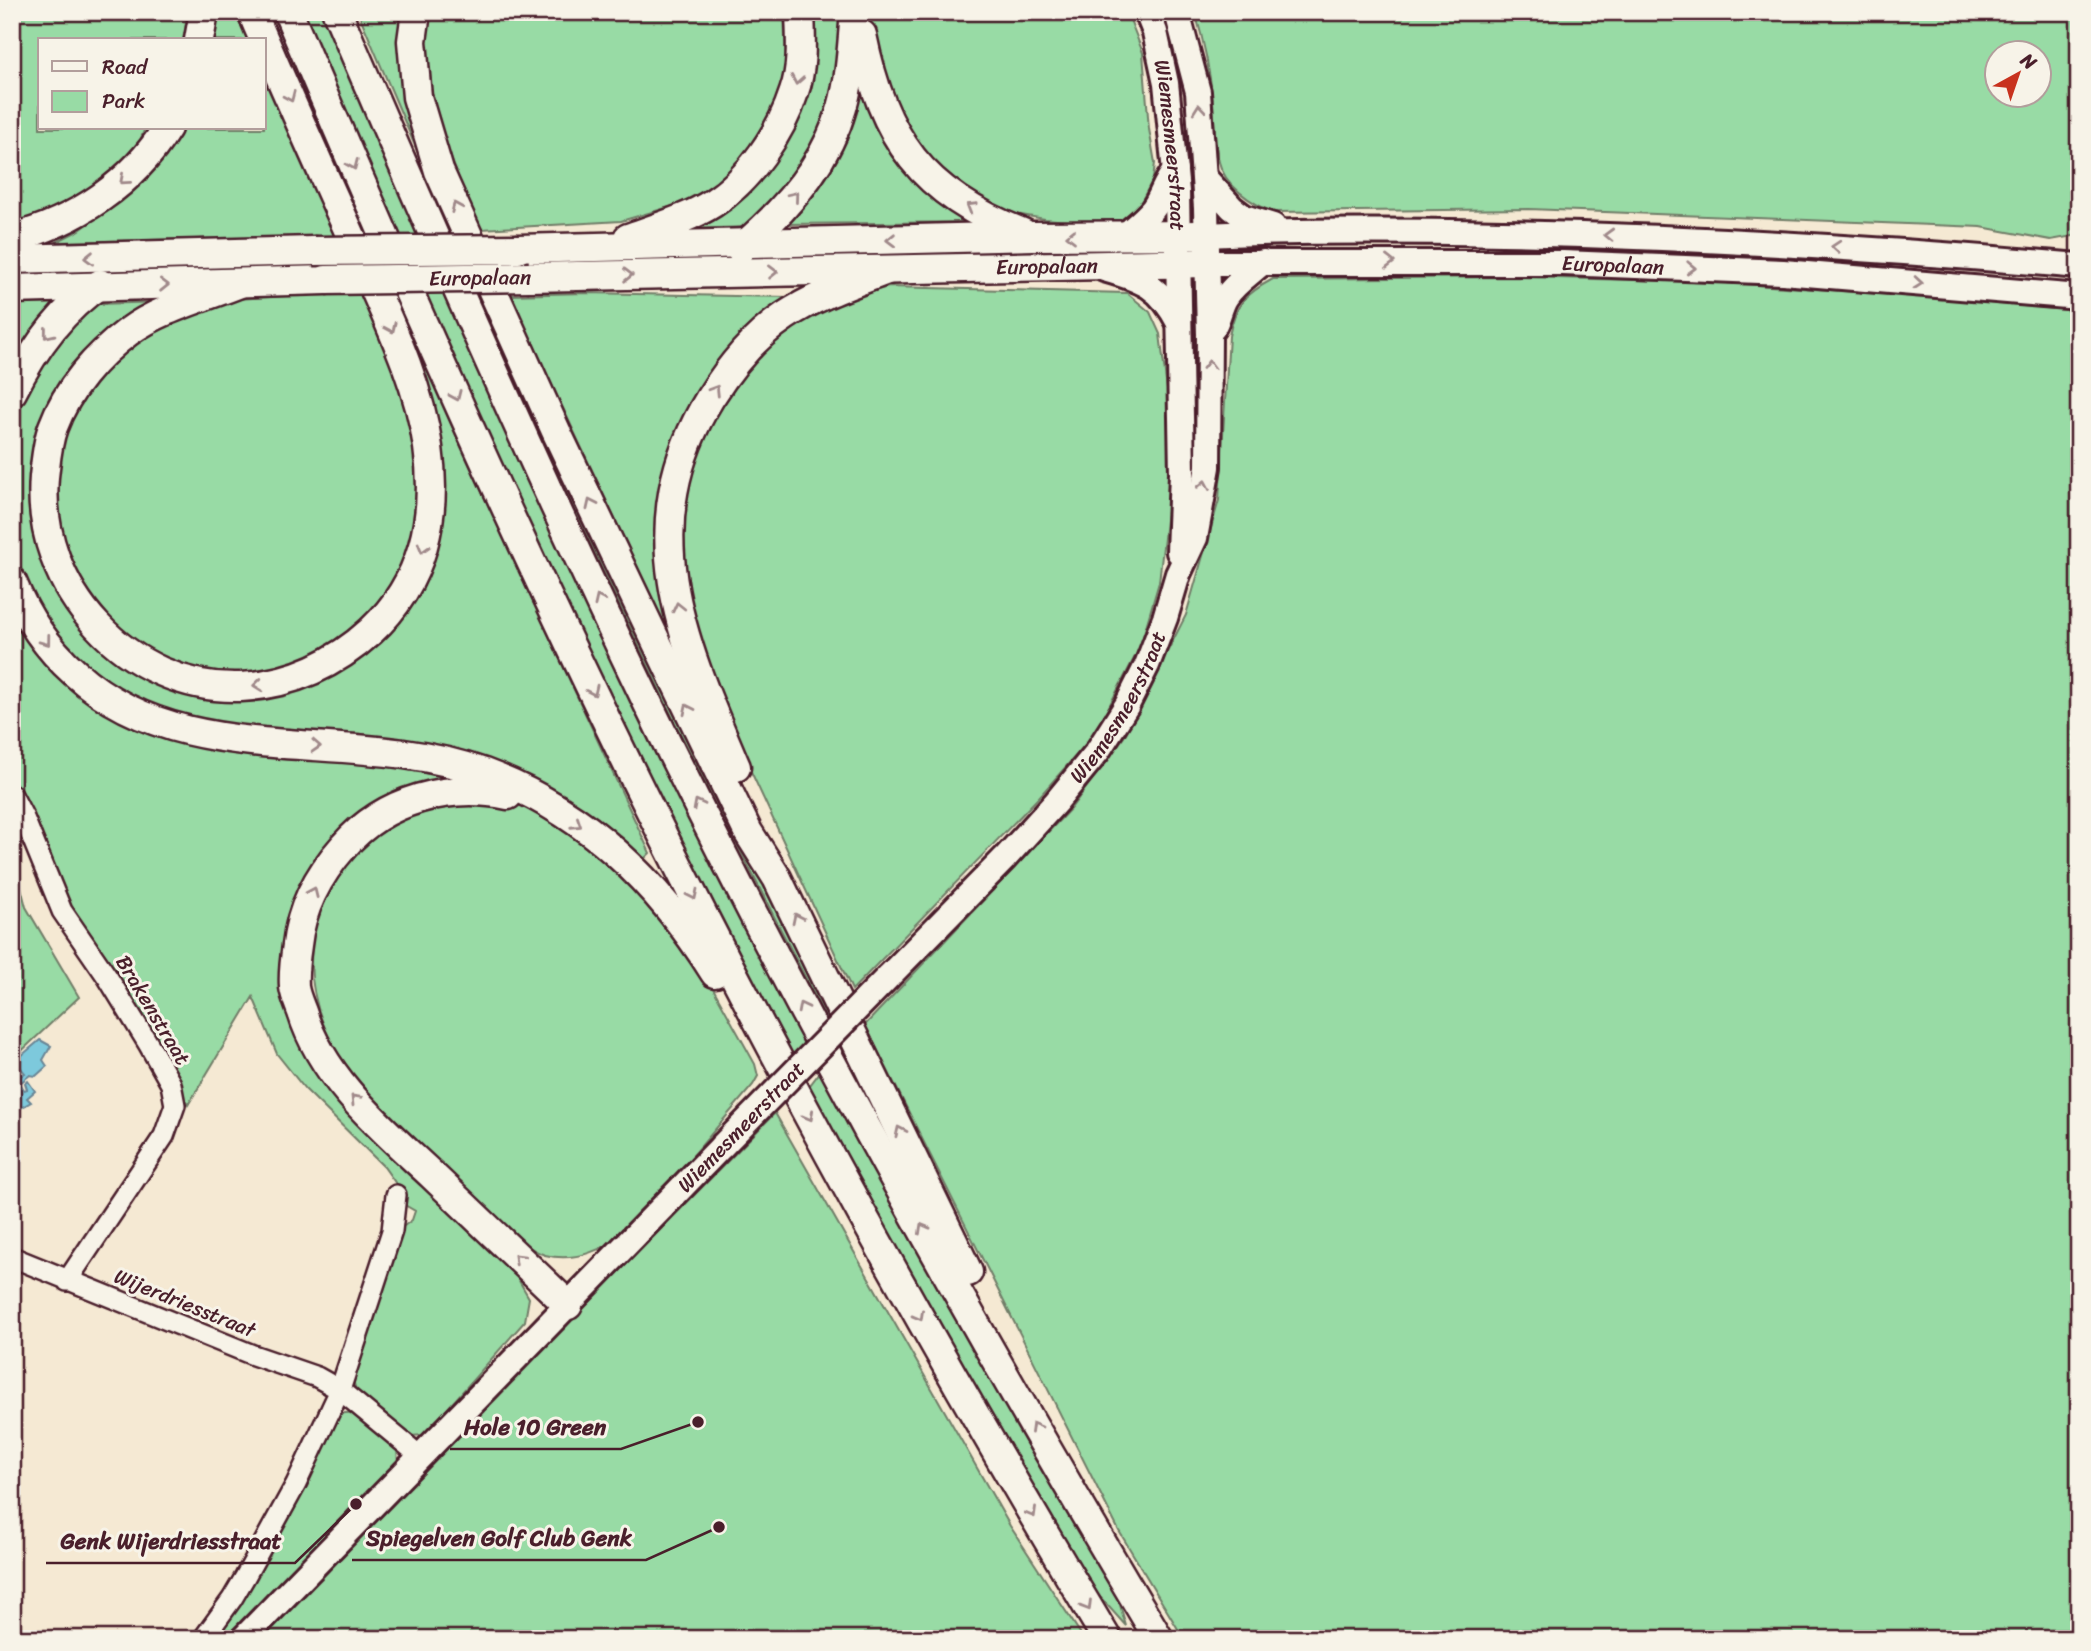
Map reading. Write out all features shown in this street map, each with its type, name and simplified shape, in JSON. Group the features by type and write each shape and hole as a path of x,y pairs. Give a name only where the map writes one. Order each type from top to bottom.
{"highway":[{"path":"200,38 204,12"},
{"path":"252,12 263,38"},
{"path":"288,12 370,204 609,727 776,1057 964,1397 1107,1639"},
{"path":"337,12 525,444 650,708 836,1074 1004,1373 1159,1639"},
{"path":"416,12 412,41 417,97 439,171 556,431 748,832 777,878 984,1302 1004,1373"},
{"path":"609,246 713,203 746,174 762,155 795,92 802,48 800,12"},
{"path":"856,12 884,116 903,148 922,171 948,193 1006,226 1032,236"},
{"path":"680,274 725,258 746,244 777,216 802,187 825,150 842,110 856,12"},
{"path":"240,284 143,322 92,363 65,401 54,424 47,448 43,493 46,530 52,548 65,583 86,614 131,655 169,675 207,686 252,686 288,680 322,667 352,648 381,621 406,590 424,551 431,505 428,447 417,398 397,341 266,44"},
{"path":"12,238 64,218 103,197 132,173 157,145 166,130"},
{"name":"Europalaan","path":"12,259 1032,236 1192,235"},
{"path":"12,392 33,353 63,316 113,276 158,257"},
{"name":"Europalaan","path":"12,289 326,280 1207,263"},
{"path":"777,878 755,811 699,682 682,625 670,576 668,529 674,486 686,443 699,415 721,380 765,330 788,313 887,270"},
{"path":"12,582 36,628 55,653 94,689 139,715 215,736 372,751 448,763 482,772 547,804 604,843 659,894 685,928 742,1017 776,1057"},
{"path":"547,804 489,791 457,790 413,800 386,812 367,825 331,860 315,885 299,924 294,988 317,1050 341,1084 568,1305"}],"main road":[{"name":"Wiemesmeerstraat","path":"243,1639 1005,858 1097,752 1127,705 1147,664 1165,618 1178,573 1195,538 1208,467 1207,263 1192,235 1175,171 1166,83 1155,32 1147,12"},
{"name":"Wiemesmeerstraat","path":"1177,12 1198,92 1204,177 1192,235 1178,264 1182,473 1178,573"},
{"path":"1124,236 1151,211 1162,195 1165,181 1175,171"},
{"path":"1204,177 1232,208 1244,217 1291,233"},
{"name":"Europalaan","path":"1192,235 1427,232 1615,235 1814,245 2079,266"},
{"path":"1209,334 1219,318 1224,299 1263,262"},
{"name":"Europalaan","path":"1207,263 1563,263 1783,272 2079,298"},
{"path":"1094,266 1134,278 1155,288 1169,304 1179,323"}],"street":[{"name":"Brakenstraat","path":"12,795 62,911 149,1045 171,1084 174,1105 164,1136 67,1281"},
{"path":"202,1629 232,1599 296,1484 340,1390 392,1231 401,1216 396,1195"},
{"name":"Wijerdriesstraat","path":"12,1257 253,1355 317,1377 340,1390 420,1456"}],"green space":[{"path":"12,12 188,12 183,38 38,38 38,130 144,130 139,143 91,193 12,228"},
{"path":"214,12 241,12 251,38 210,38"},
{"path":"302,12 325,12 420,236 398,236"},
{"path":"358,12 407,12 453,235"},
{"path":"429,12 784,12 786,65 776,102 756,142 722,181 690,201 621,221 481,229 455,170 435,108 426,60"},
{"path":"809,12 839,12 841,22 840,81 819,148 749,227 683,229 756,178"},
{"path":"867,12 1127,12 1143,53 1149,129 1155,163 1153,179 1139,206 1132,215 1121,220 1080,222 1003,212 974,198 918,155 887,95"},
{"path":"1195,12 2079,12 2079,235 2051,240 1981,227 1529,209 1273,212 1240,193 1222,170 1216,147 1206,57"},
{"path":"266,73 336,236 56,242 80,230 111,206 178,130 266,130"},
{"path":"861,76 879,129 893,158 920,187 974,222 785,224 819,187 838,155"},
{"path":"1513,277 1713,282 2079,311 2079,1639 1184,1639 1119,1531 865,1025 1071,808 1124,737 1186,615 1219,500 1229,336 1234,316 1248,295 1273,279"},
{"path":"889,287 1127,293 1150,312 1160,334 1168,398 1171,476 1159,582 1140,647 1094,735 1039,797 852,990 736,739 687,615 678,569 682,485 725,389 790,325 845,298"},
{"path":"476,290 485,290 833,1015 827,1020 675,723"},
{"path":"365,291 412,419 419,459 417,530 391,593 350,636 307,660 270,671 231,677 167,663 129,640 100,613 66,560 55,504 59,445 83,392 124,347 195,310 238,299"},
{"path":"422,292 447,293 807,1041 791,1057 591,663"},
{"path":"384,293 394,293 462,449 650,853 644,859 523,779 179,721 115,692 43,625 14,568 12,408 48,345 96,304 164,302 40,433 65,599 230,699 396,623 425,579 439,529"},
{"path":"586,293 786,297 721,365 668,470 695,694 510,295"},
{"path":"60,303 28,336 12,368 12,304"},
{"path":"12,616 74,687 150,734 257,755 354,759 449,778 453,785 324,849 288,916 283,992 351,1110 517,1277 529,1298 525,1321 424,1435 410,1436 359,1398 352,1378 400,1229 412,1220 415,1211 403,1204 401,1191 384,1167 305,1089 277,1054 253,997 188,1105 70,904 27,805 12,784"},
{"path":"478,801 518,804 546,817 611,861 704,972 755,1064 758,1076 628,1232 599,1249 579,1256 545,1255 521,1242 370,1100 352,1080 340,1060 327,1033 314,993 312,953 319,914 335,881 353,856 375,834 401,818 423,810"},
{"path":"12,852 26,907 79,997 12,1060"},
{"path":"823,1068 1115,1587 1126,1626 1092,1588 804,1093"},
{"path":"775,1113 1010,1526 1084,1639 258,1639"},
{"path":"357,1412 397,1448 398,1466 229,1639 210,1639 273,1550 335,1414"}],"water":[{"path":"40,1040 51,1046 43,1060 47,1066 36,1076 30,1075 20,1083 24,1090 27,1089 25,1083 28,1081 35,1091 27,1098 31,1102 17,1110 12,1106 12,1073 25,1073 15,1061"}],"place":[{"name":"Hole 10 Green","path":"698,1422"},
{"name":"Genk Wijerdriesstraat","path":"356,1504"},
{"name":"Spiegelven Golf Club Genk","path":"719,1527"}]}
